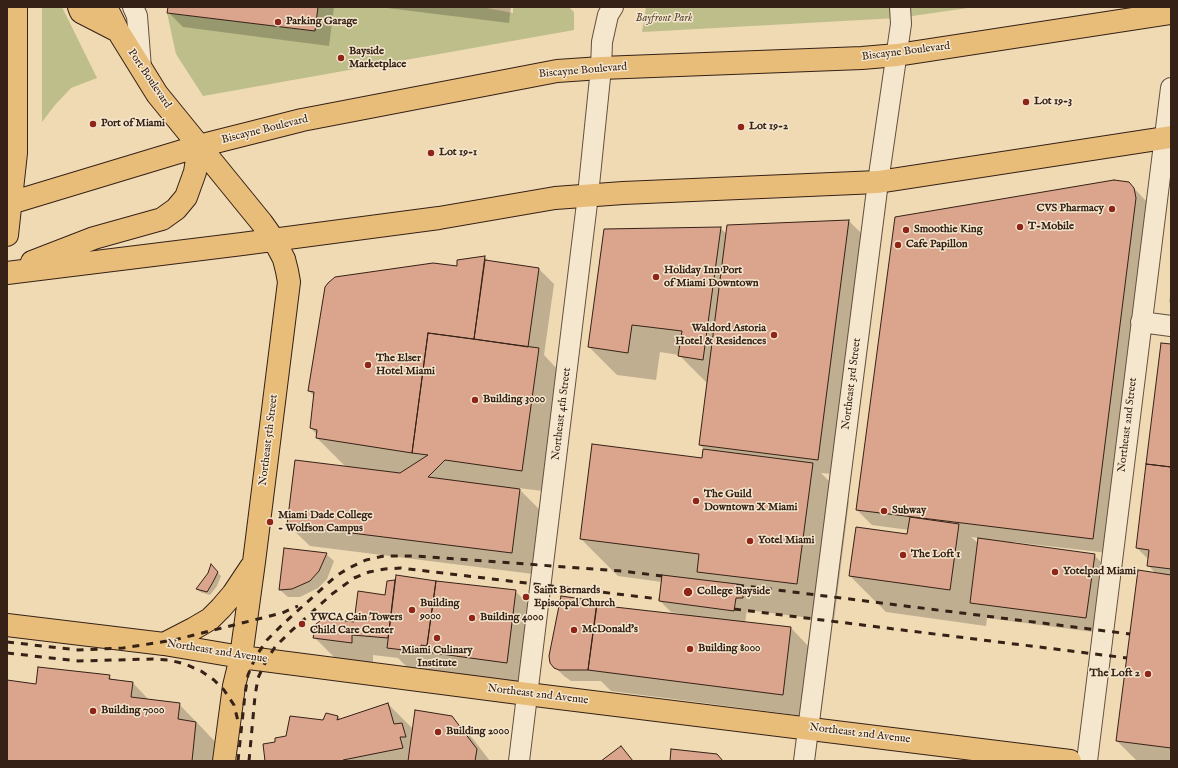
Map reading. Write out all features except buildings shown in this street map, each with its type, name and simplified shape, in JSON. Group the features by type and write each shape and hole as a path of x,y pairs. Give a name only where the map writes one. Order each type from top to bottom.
{"main road":[{"path":"7,234 9,204 16,154 16,7"},
{"path":"79,7 81,12 118,31"},
{"name":"Port Boulevard","path":"106,7 118,31 157,94 199,146"},
{"name":"Biscayne Boulevard","path":"9,204 199,146 302,120 557,72 601,68 862,58 897,55 1171,13"},
{"path":"7,273 439,218 556,198 588,195 878,182 1168,137"},
{"path":"7,273 94,238 162,219 176,209 186,197 195,172 199,146"},
{"name":"Northeast 5th Street","path":"199,146 262,223 274,240 284,259 288,282 254,562 241,657 234,686 224,761"},
{"path":"164,644 210,619 233,594 254,562"},
{"name":"Northeast 2nd Avenue","path":"7,625 164,644 241,657 527,694 1070,761"}],"street":[{"path":"133,7 137,16 141,68"},
{"name":"Northeast 4th Street","path":"519,761 588,195 601,68 602,42 608,15 613,7"},
{"name":"Northeast 3rd Street","path":"804,761 878,182 901,24 900,7"},
{"name":"Northeast 2nd Street","path":"1087,761 1141,322 1168,137 1171,88"},
{"path":"1141,322 1171,326"}],"green space":[{"path":"42,7 62,7 97,78 71,88 42,122"},
{"path":"318,7 481,7 513,13 513,7 569,7 574,12 574,30 203,96 176,54 167,13 314,31"},
{"name":"Bayfront Park","path":"646,7 975,7 898,18 642,32"}],"railway":[{"path":"238,761 248,675 256,656 267,640 336,576 366,560 384,556 415,556 622,571 662,576"},
{"path":"249,761 258,678 266,661 275,647 332,594 354,578 369,572 401,568 659,599"},
{"path":"737,585 1130,634"},
{"path":"7,642 78,650 123,648 174,640 282,613 298,606"},
{"path":"734,609 1127,658"},
{"path":"7,653 78,661 153,659 169,660 185,664 201,671 214,680 224,690 234,705 239,725"}],"place":[{"name":"Parking Garage","path":"278,22"},
{"name":"Bayside Marketplace","path":"341,58"},
{"name":"Lot 19-3","path":"1026,102"},
{"name":"Port of Miami","path":"93,124"},
{"name":"Lot 19-2","path":"741,127"},
{"name":"Lot 19-1","path":"431,153"},
{"name":"CVS Pharmacy","path":"1112,209"},
{"name":"T-Mobile","path":"1020,227"},
{"name":"Smoothie King","path":"906,230"},
{"name":"Cafe Papillon","path":"898,245"},
{"name":"Holiday Inn Port of Miami Downtown","path":"656,277"},
{"name":"Waldord Astoria Hotel & Residences","path":"774,335"},
{"name":"The Elser Hotel Miami","path":"368,365"},
{"name":"Building 3000","path":"475,400"},
{"name":"The Guild Downtown X Miami","path":"696,501"},
{"name":"Subway","path":"884,511"},
{"name":"Miami Dade College - Wolfson Campus","path":"270,522"},
{"name":"Yotel Miami","path":"750,541"},
{"name":"The Loft 1","path":"903,555"},
{"name":"Yotelpad Miami","path":"1055,572"},
{"name":"College Bayside","path":"688,592"},
{"name":"Saint Bernards Episcopal Church","path":"526,597"},
{"name":"Building 9000","path":"412,610"},
{"name":"Building 4000","path":"472,618"},
{"name":"YWCA Cain Towers Child Care Center","path":"302,624"},
{"name":"McDonald's","path":"574,630"},
{"name":"Miami Culinary Institute","path":"437,638"},
{"name":"Building 8000","path":"690,649"},
{"name":"The Loft 2","path":"1148,674"},
{"name":"Building 7000","path":"93,711"},
{"name":"Building 2000","path":"438,732"}]}
